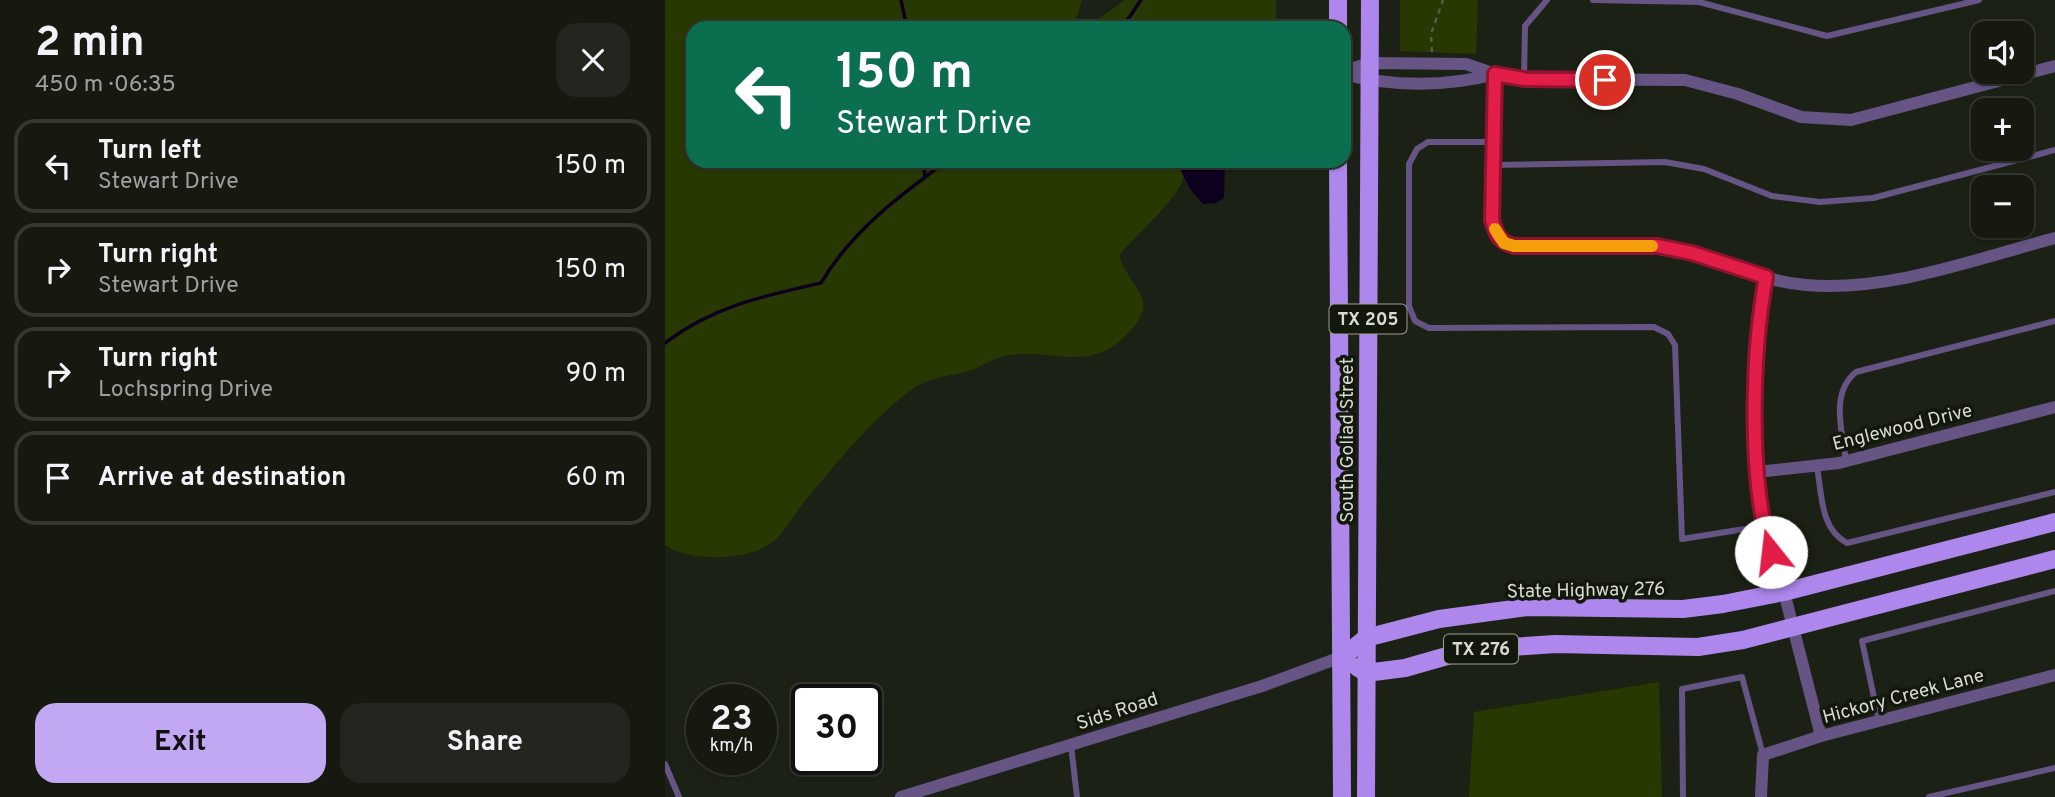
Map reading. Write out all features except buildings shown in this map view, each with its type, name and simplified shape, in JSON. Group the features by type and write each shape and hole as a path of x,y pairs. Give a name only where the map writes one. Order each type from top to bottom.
{"main road":[{"path":"1338,0 1338,21"},
{"name":"South Goliad Street","path":"1366,797 1370,0"},
{"name":"South Goliad Street","path":"1338,168 1342,797"},
{"name":"State Highway 276","path":"1343,656 1366,638 1439,619 1528,607 1683,609 1784,592 2055,522"},
{"name":"TX 276","path":"1366,673 1405,668 1468,650 1555,643 1698,647 1743,640 2055,559"},
{"path":"1343,656 1366,673"}],"street":[{"path":"1351,69 1370,62 1466,64 1495,74 1524,79 1685,80 1738,94 1801,117 1851,120 2055,66"},
{"path":"1351,74 1370,81 1467,82 1495,74"},
{"path":"1495,74 1492,220 1496,233 1504,243 1657,246 1692,253 1766,277 1806,285 1859,283 1904,276 2055,238"},
{"path":"1766,277 1758,337 1757,472 1763,526 1784,592 1821,736"},
{"name":"Englewood Drive","path":"1757,472 1817,467 1846,461 2055,407"},
{"name":"Sids Road","path":"901,797 1262,686 1343,656"},
{"name":"Hickory Creek Lane","path":"1763,755 1821,736 2055,675"},
{"path":"1761,797 1763,755"}],"lane":[{"path":"1524,79 1525,26 1547,0"},
{"path":"1593,0 1699,2 1828,36 1979,0"},
{"path":"1493,142 1427,142 1417,149 1409,164 1409,306 1415,321 1429,328 1654,327 1668,334 1675,345 1682,539 1763,526"},
{"path":"1493,165 1665,162 1704,169 1772,196 1820,202 1873,198 2055,150"},
{"path":"1846,461 1840,391 1846,380 1856,372 2055,321"},
{"path":"1817,467 1827,524 1839,539 1847,543 2055,492"},
{"path":"1879,721 1862,641 2055,591"},
{"path":"1683,797 1682,689 1741,677 1763,755"},
{"path":"1071,745 1077,797"},
{"path":"665,764 679,797"},
{"path":"1929,797 2055,768"}],"path":[{"path":"1432,55 1431,34 1443,0"}],"green space":[{"path":"665,0 1082,0 1076,19 1084,21 686,21 686,168 1180,168 1183,175 1167,205 1119,256 1141,295 1143,304 1136,324 1110,348 1082,357 1009,355 966,372 921,384 870,427 771,543 748,553 718,557 688,554 665,545"},
{"path":"1125,0 1276,0 1276,21 1096,21"},
{"path":"1400,0 1478,0 1476,54 1400,51"},
{"path":"1659,682 1662,797 1469,797 1474,712"}],"shaded area":[{"path":"1180,168 1225,168 1224,198 1216,203 1203,204 1190,189"}],"waterway":[{"path":"901,0 906,21"},
{"path":"1127,21 1141,0"},
{"path":"924,168 925,176"},
{"path":"665,343 683,330 721,311 759,298 821,283 862,231 894,201 938,168"}],"slow traffic":[{"path":"1495,229 1504,243 1514,246 1652,246"}],"route":[{"path":"1605,80 1524,79 1495,74 1492,220 1496,233 1504,243 1514,246 1657,246 1692,253 1766,277 1758,337 1757,472 1762,521 1771,552"}]}
